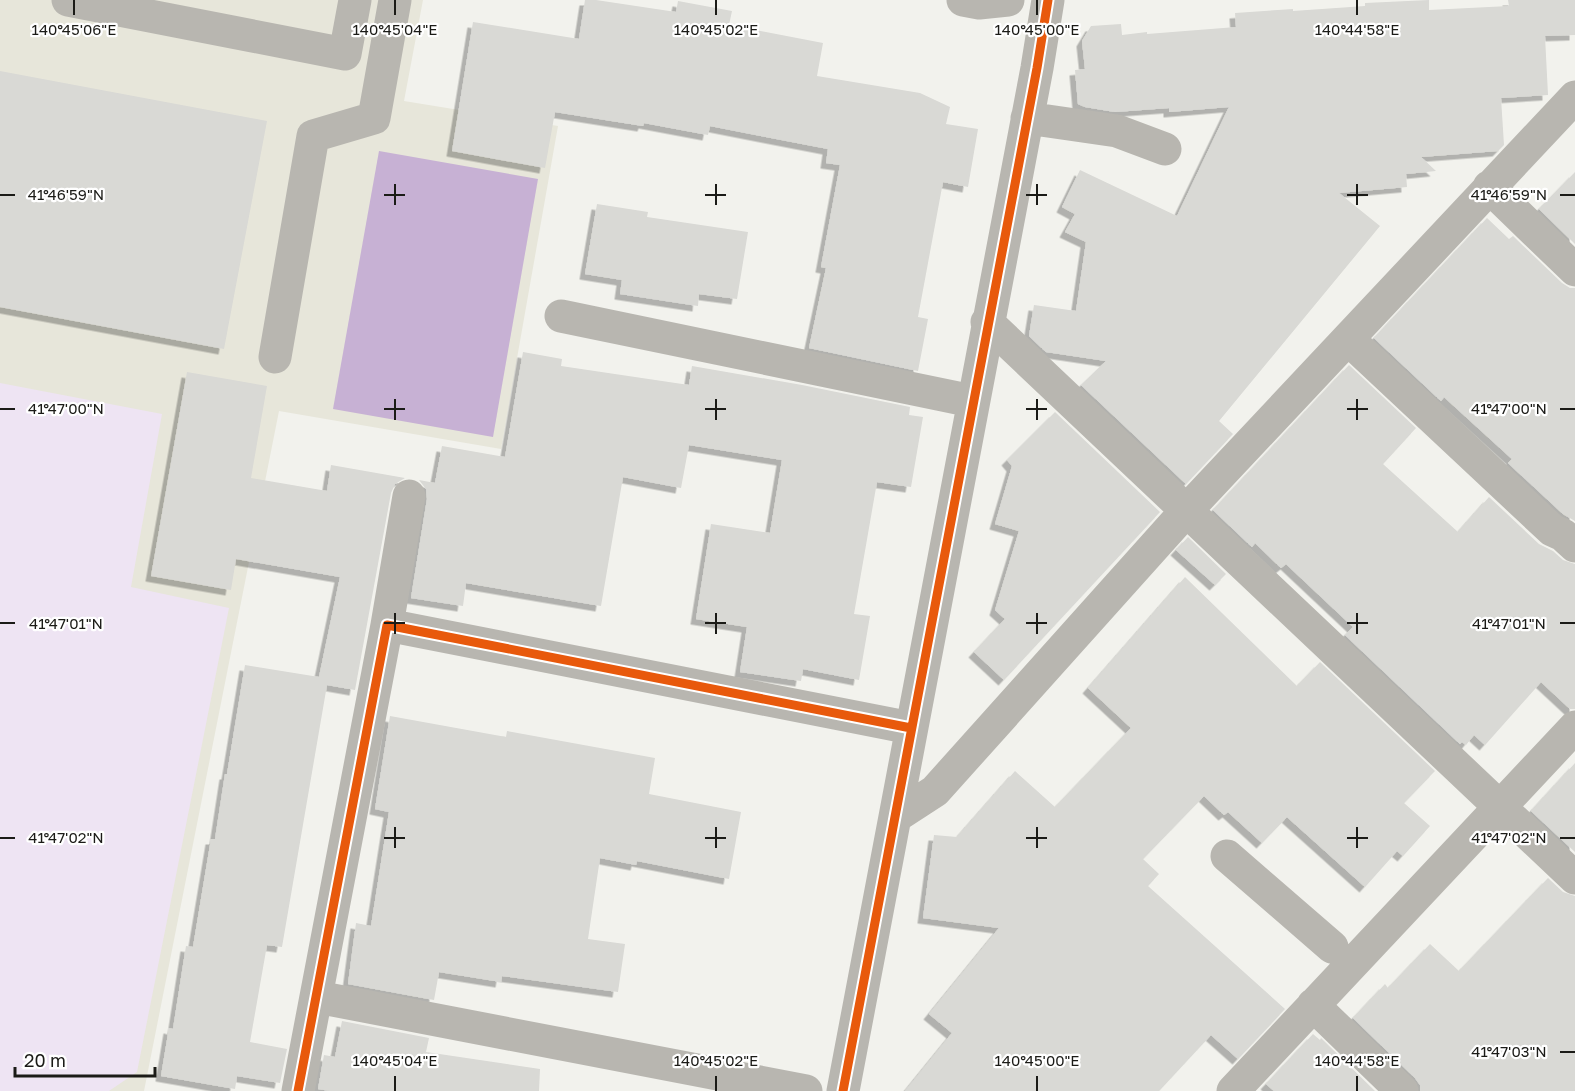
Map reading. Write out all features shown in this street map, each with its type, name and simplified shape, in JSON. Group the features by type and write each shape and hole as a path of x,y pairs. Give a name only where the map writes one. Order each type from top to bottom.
{"street":[{"path":"68,0 345,54 355,0"},
{"path":"275,357 313,136 374,118 395,0"},
{"path":"963,0 979,3 1008,0"},
{"path":"843,1091 1048,0"},
{"path":"895,817 935,791 1186,511 1575,97"},
{"path":"1027,118 1118,131 1165,149"},
{"path":"1489,187 1575,270"},
{"path":"561,316 972,401"},
{"path":"987,322 1575,878"},
{"path":"1348,339 1552,530 1569,540"},
{"path":"298,1091 387,625 409,496"},
{"path":"387,625 911,728"},
{"path":"1233,1091 1575,727"},
{"path":"1227,856 1332,946"},
{"path":"317,997 806,1091"},
{"path":"1313,1005 1402,1091"}],"shaded area":[{"path":"0,0 423,0 404,101 558,126 501,449 279,411 144,1091 0,1091"},
{"path":"379,151 538,179 493,437 333,409"},
{"path":"0,383 162,414 131,587 229,608 137,1072 109,1091 0,1091"}],"building":[{"path":"585,0 676,12 678,1 732,11 729,25 823,43 817,76 920,93 950,107 946,124 978,129 968,187 943,182 918,317 928,319 918,371 809,348 826,268 821,267 840,165 826,163 828,149 710,126 708,135 644,123 643,126 555,112 545,168 452,151 473,22 579,39"},
{"path":"1429,0 1429,10 1509,6 1508,0 1575,0 1575,35 1545,36 1548,95 1501,98 1504,145 1498,151 1421,157 1436,171 1406,174 1407,187 1339,193 1380,226 1219,421 1233,434 1186,484 1081,385 1106,361 1046,352 1029,336 1034,305 1076,311 1086,242 1065,232 1075,214 1062,207 1080,170 1177,216 1229,107 1169,112 1169,108 1115,112 1078,104 1075,70 1085,69 1082,41 1091,26 1121,24 1122,35 1147,32 1147,34 1236,27 1235,13 1293,9 1293,11 1365,6 1365,3"},
{"path":"0,71 267,121 224,349 0,307"},
{"path":"1575,172 1575,244 1539,209"},
{"path":"597,204 648,212 647,217 748,232 737,299 699,294 698,306 620,294 622,280 585,274"},
{"path":"1487,218 1509,239 1513,236 1562,283 1575,288 1575,521 1563,514 1508,463 1512,459 1444,397 1441,401 1374,338"},
{"path":"523,352 562,359 561,366 689,385 692,366 910,407 909,415 923,417 911,487 877,482 854,614 870,616 859,680 803,669 801,681 740,672 747,627 696,619 711,524 770,533 782,460 689,445 681,488 623,477 601,606 466,583 463,606 411,598 427,499 426,489 419,480 435,483 442,446 505,457"},
{"path":"1349,365 1416,428 1383,464 1458,532 1489,497 1539,544 1553,551 1563,560 1575,564 1575,709 1570,709 1541,682 1485,745 1474,735 1466,745 1462,742 1460,744 1345,635 1353,627 1286,564 1281,568 1255,543 1252,547 1213,510"},
{"path":"187,372 267,386 251,478 327,491 331,465 405,478 395,484 391,493 355,690 327,685 282,947 267,945 250,1042 287,1049 280,1083 237,1076 235,1089 161,1076 169,1028 173,1029 186,946 193,947 211,839 215,839 225,774 227,774 245,665 319,677 340,577 236,559 231,590 151,576"},
{"path":"1055,412 1160,512 1004,680 974,652 1005,619 995,610 1019,531 995,524 1012,466 1007,460"},
{"path":"1188,537 1226,574 1215,585 1176,550"},
{"path":"1185,577 1297,686 1320,662 1435,771 1404,803 1430,826 1403,856 1397,851 1365,887 1287,817 1262,843 1228,812 1224,815 1204,796 1143,859 1159,874 1148,886 1285,1009 1238,1059 1211,1035 1159,1091 905,1091 952,1033 929,1014 999,928 923,918 934,835 957,837 1015,771 1055,807 1131,728 1088,688"},
{"path":"390,716 506,737 507,731 655,758 649,794 741,812 729,879 637,861 636,865 600,858 588,939 625,944 618,992 502,976 501,982 439,972 434,1000 348,984 356,923 371,926 389,812 375,809"},
{"path":"1575,763 1575,852 1531,811"},
{"path":"1548,878 1563,892 1575,896 1575,1091 1420,1091 1420,1085 1415,1078 1353,1018 1385,984 1388,988 1430,944 1459,971"},
{"path":"342,1021 429,1038 426,1052 540,1069 539,1091 330,1091 318,1089 324,1055 335,1057"},
{"path":"1313,1034 1320,1040 1321,1038 1375,1091 1274,1091 1266,1084"}],"cycle path":[{"path":"843,1091 1048,0"},
{"path":"298,1091 387,625 911,728"}]}
